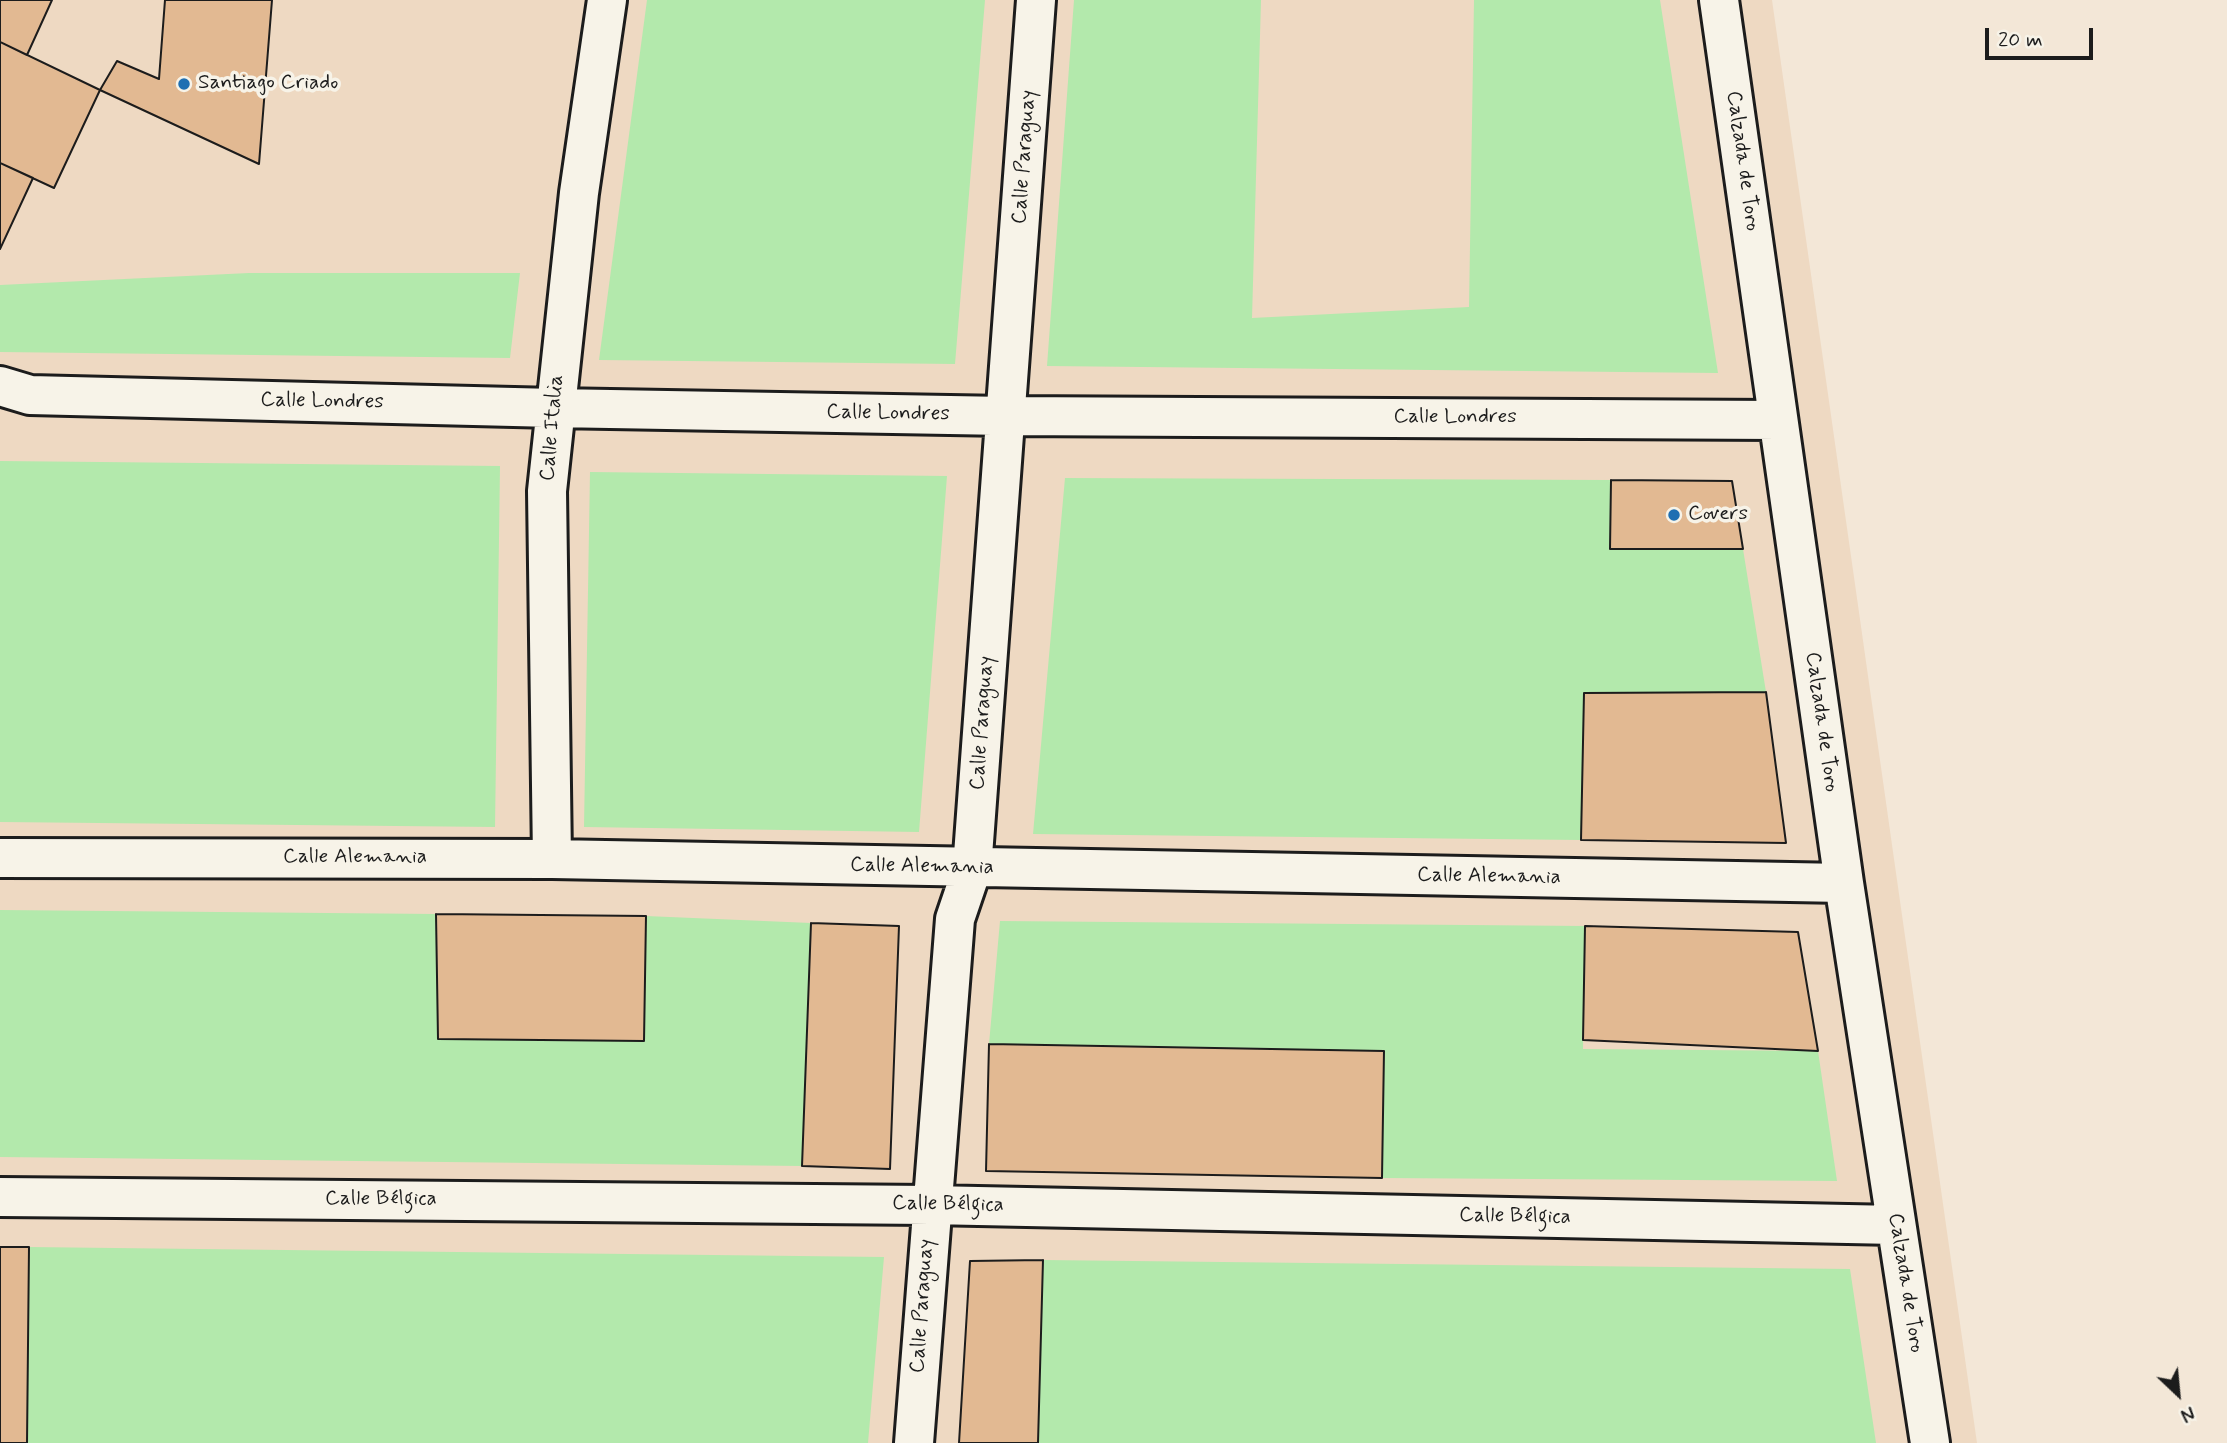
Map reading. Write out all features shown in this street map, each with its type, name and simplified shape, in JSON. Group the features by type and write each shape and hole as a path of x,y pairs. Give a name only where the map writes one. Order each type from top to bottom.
{"street":[{"name":"Calle Italia","path":"552,859 547,491 579,193 607,0"},
{"name":"Calle Paraguay","path":"914,1443 930,1205 955,919 972,869 1036,0"},
{"name":"Calzada de Toro","path":"1719,0 1844,883 1930,1443"},
{"name":"Calle Londres","path":"0,386 30,395 554,408 1006,416 1779,420"},
{"name":"Calle Alemania","path":"0,858 552,859 972,869 1844,883"},
{"name":"Calle Bélgica","path":"0,1197 930,1205 1895,1225"}],"shaded area":[{"path":"0,0 1772,0 1977,1443 0,1443"}],"green space":[{"path":"647,0 985,0 955,364 599,360"},
{"path":"1074,0 1261,0 1252,318 1469,307 1474,0 1660,0 1718,373 1047,366"},
{"path":"249,273 520,273 510,358 0,352 0,285"},
{"path":"0,461 500,466 495,827 0,822"},
{"path":"590,472 947,476 919,832 584,827"},
{"path":"1065,478 1611,480 1610,549 1743,549 1766,692 1584,693 1581,840 1033,834"},
{"path":"0,910 436,914 438,1038 644,1040 646,916 811,923 802,1166 0,1157"},
{"path":"1000,921 1585,926 1583,1049 1818,1051 1837,1181 1382,1178 1384,1051 989,1044"},
{"path":"29,1247 884,1257 868,1443 27,1443"},
{"path":"1043,1260 1850,1269 1876,1443 1038,1443"}],"building":[{"path":"0,0 52,0 27,55 0,42"},
{"name":"Santiago Criado","path":"165,0 272,0 259,164 100,90 117,61 159,79"},
{"path":"0,42 100,90 54,188 0,163"},
{"path":"0,163 33,178 0,249"},
{"name":"Covers","path":"1611,480 1732,481 1743,549 1610,549"},
{"path":"1766,692 1786,843 1581,840 1584,693"},
{"path":"436,914 646,916 644,1041 438,1039"},
{"path":"811,923 899,926 890,1169 802,1166"},
{"path":"1585,926 1798,932 1818,1051 1583,1040"},
{"path":"989,1044 1384,1051 1382,1178 986,1171"},
{"path":"0,1247 29,1247 27,1443 0,1443"},
{"path":"1043,1260 1038,1443 959,1443 970,1261"}],"place":[{"name":"Santiago Criado","path":"184,84"},
{"name":"Covers","path":"1674,515"}]}
